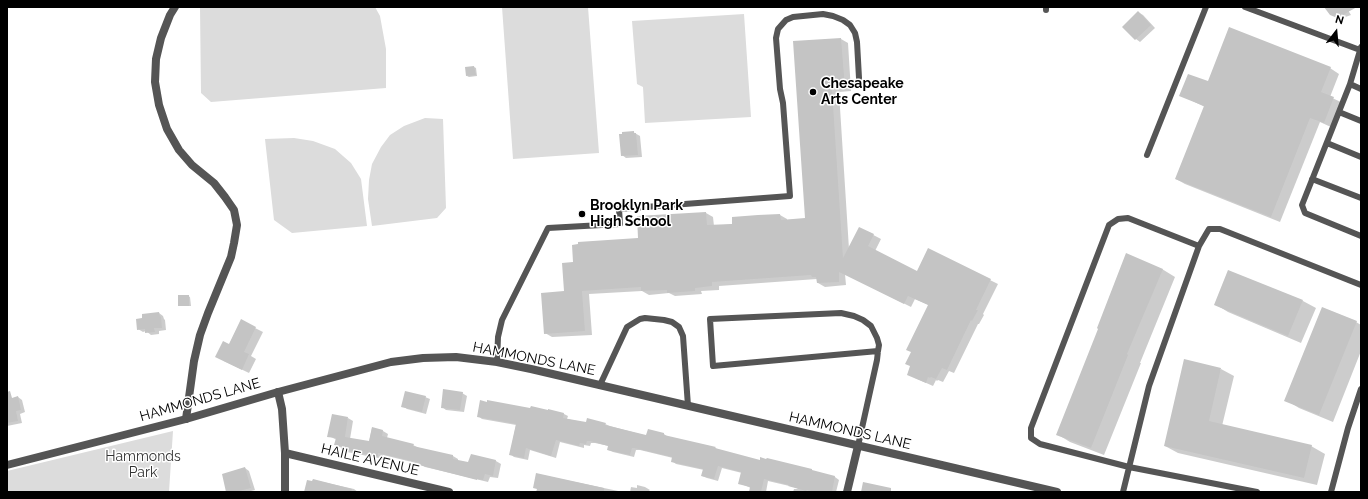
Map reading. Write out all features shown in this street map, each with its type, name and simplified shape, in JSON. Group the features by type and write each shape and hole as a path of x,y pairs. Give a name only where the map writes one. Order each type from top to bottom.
{"street":[{"path":"175,7 170,15 161,38 156,60 155,82 159,105 168,129 179,150 192,165 214,183 225,197 234,210 236,225 231,258 200,335 194,361 186,419"},
{"name":"HAMMONDS LANE","path":"7,465 186,419 278,392 392,362 423,358 456,357 497,362 532,369 1057,492"},
{"path":"278,392 282,409 285,453 285,492"},
{"path":"847,492 858,446"},
{"name":"HAILE AVENUE","path":"285,453 449,492"}],"lane":[{"path":"1147,155 1206,7"},
{"path":"1245,7 1360,49 1350,84 1302,205 1304,213 1361,236"},
{"path":"497,362 498,337 502,320 548,228 620,224 619,209 790,196 784,103 780,88 776,38 778,29 786,20 793,17 823,14 834,16 850,25 855,33 857,42 859,78"},
{"path":"1350,84 1361,89"},
{"path":"1339,112 1361,121"},
{"path":"1327,144 1361,157"},
{"path":"1312,179 1361,198"},
{"path":"1199,246 1128,218 1118,219 1109,225 1031,428 1031,438 1040,444 1129,467 1257,492"},
{"path":"1124,492 1149,386 1199,246 1209,229 1220,229 1361,285"},
{"path":"858,446 878,351 878,338 872,326 854,316 841,313 710,319 713,366 878,351"},
{"path":"600,385 627,327 640,319 645,318 664,320 672,322 678,327 683,336 688,406"},
{"path":"1331,492 1348,428 1361,389"}],"green space":[{"path":"200,7 375,7 380,16 386,49 386,88 211,102 201,93"},
{"path":"502,7 588,7 599,153 513,159"},
{"path":"744,14 751,117 645,123 643,87 637,84 632,21"},
{"path":"425,118 443,119 446,208 437,218 372,226 368,199 372,164 381,147 390,135 404,126"},
{"path":"294,138 313,141 335,149 351,163 361,179 367,226 292,233 274,220 265,139"},
{"name":"Hammonds Park","path":"173,431 169,492 7,492 7,471"}],"building":[{"path":"1324,7 1357,7 1339,17 1335,17 1330,15"},
{"path":"1138,11 1151,25 1135,40 1122,27"},
{"path":"1229,27 1331,67 1321,92 1334,97 1324,123 1310,118 1271,217 1175,179 1204,106 1179,96 1188,74 1208,81"},
{"path":"841,38 845,88 832,89 843,258 859,227 874,234 868,246 917,271 928,248 991,279 976,310 978,310 972,321 971,320 947,370 942,368 936,379 928,377 926,383 907,375 910,366 905,364 911,352 906,350 928,305 908,296 904,304 839,272 839,282 817,283 816,277 812,277 811,275 712,282 712,286 695,288 695,291 667,293 667,290 641,291 641,287 582,291 585,331 544,334 541,293 564,291 562,263 573,262 572,245 578,244 578,242 638,238 637,216 706,212 707,225 732,224 732,217 758,215 780,214 781,220 805,218 793,41"},
{"path":"474,66 476,75 466,76 465,67"},
{"path":"634,131 634,133 636,133 638,155 621,156 619,134 622,134 622,132"},
{"path":"1126,253 1163,269 1127,354 1128,355 1091,448 1056,435"},
{"path":"1228,270 1303,300 1288,336 1214,305"},
{"path":"178,295 189,295 189,306 178,306"},
{"path":"1322,307 1357,321 1319,415 1284,401"},
{"path":"159,312 160,317 161,316 162,328 154,328 155,332 145,333 145,329 137,330 136,319 142,318 142,314"},
{"path":"241,319 256,327 244,352 249,354 242,370 215,357 223,341 229,344"},
{"path":"1184,359 1221,368 1209,421 1312,445 1304,478 1164,446"},
{"path":"443,389 463,392 460,410 441,408"},
{"path":"10,391 12,398 18,396 21,410 16,411 18,421 7,423 7,392"},
{"path":"405,391 426,396 422,412 401,407"},
{"path":"480,400 530,408 531,406 548,409 564,413 563,418 586,422 587,418 606,423 605,425 646,435 648,429 664,433 664,435 716,447 715,448 760,460 760,457 767,458 812,469 835,476 832,492 806,491 764,479 761,492 749,492 750,487 738,484 741,472 718,466 714,479 701,476 703,469 671,462 672,457 634,448 632,448 630,455 607,450 608,446 590,441 587,441 586,444 580,443 579,446 556,440 551,456 526,448 524,458 509,455 516,424 477,417"},
{"path":"332,414 348,417 345,437 369,441 372,427 383,430 382,436 414,444 413,446 453,455 453,459 468,462 471,454 496,460 493,476 485,474 483,480 477,480 419,465 420,463 378,453 378,457 341,450 341,446 334,445 336,438 327,437"},
{"path":"245,467 251,488 235,492 226,492 222,474"},
{"path":"536,473 604,488 604,492 536,492 537,489 533,488"},
{"path":"313,479 352,489 351,492 304,492 307,480 312,481"},
{"path":"863,482 891,488 891,492 861,492"}],"place":[{"name":"Chesapeake Arts Center","path":"813,92"},
{"name":"Brooklyn Park High School","path":"582,214"}]}
